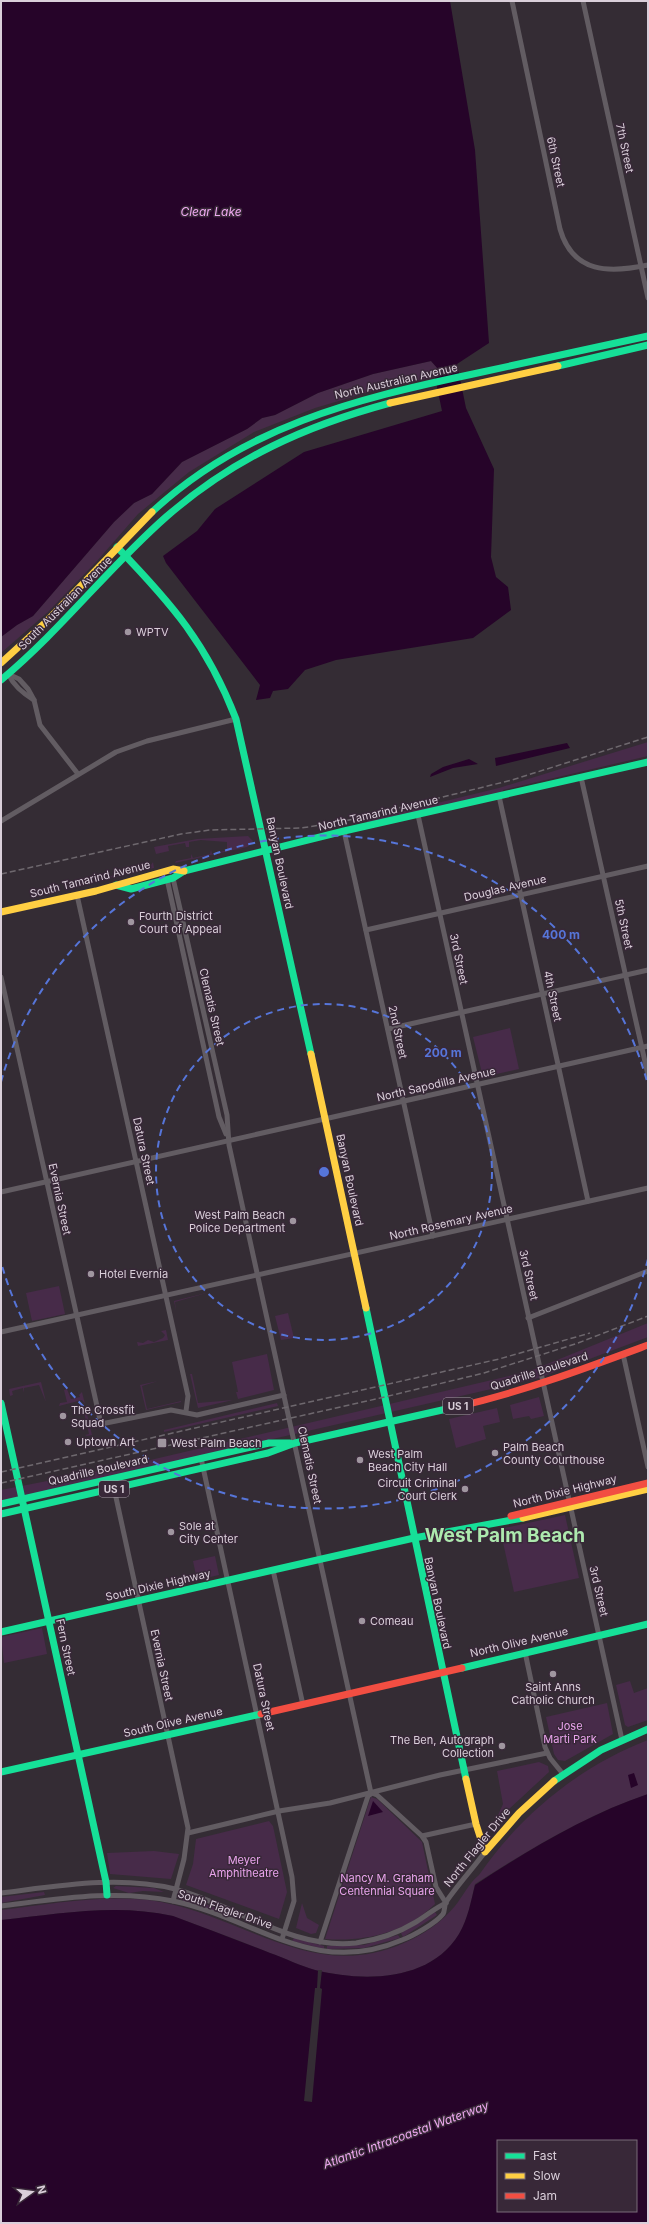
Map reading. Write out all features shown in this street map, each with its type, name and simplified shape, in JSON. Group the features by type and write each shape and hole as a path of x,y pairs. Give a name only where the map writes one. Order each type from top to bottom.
{"street":[{"name":"6th Street","path":"512,1 560,229 564,241 574,255 596,268 613,271 648,265"},
{"name":"7th Street","path":"584,1 640,267 648,298"},
{"name":"North Australian Avenue","path":"117,547 167,499 224,457 292,423 362,398 648,336"},
{"name":"North Australian Avenue","path":"126,556 185,501 249,456 317,424 366,408 648,345"},
{"path":"362,398 366,408"},
{"name":"Banyan Boulevard","path":"117,547 170,602 196,636 225,688 236,719 326,1119 442,1672 476,1824 485,1852"},
{"name":"South Australian Avenue","path":"1,663 42,627 117,547"},
{"name":"South Australian Avenue","path":"1,680 63,623 126,556"},
{"path":"1,663 8,674 19,679 34,700 40,725 78,774"},
{"path":"1,821 78,774 106,758 132,746 236,719"},
{"name":"North Tamarind Avenue","path":"116,885 131,889 170,879 184,871 344,831 648,762"},
{"name":"5th Street","path":"582,777 625,975 645,1046 648,1076"},
{"name":"4th Street","path":"499,796 588,1201"},
{"name":"3rd Street","path":"418,815 506,1220 622,1740"},
{"name":"2nd Street","path":"344,831 433,1236"},
{"name":"Douglas Avenue","path":"366,930 648,866"},
{"name":"South Tamarind Avenue","path":"1,912 77,895 167,870 172,869 184,871"},
{"path":"150,884 167,870"},
{"name":"Clematis Street","path":"170,879 219,1117 228,1140 371,1793"},
{"name":"Datura Street","path":"77,895 188,1396 186,1412"},
{"path":"388,1029 648,970"},
{"name":"Evernia Street","path":"1,977 98,1415 102,1424 171,1410 186,1412"},
{"name":"North Sapodilla Avenue","path":"1,1192 228,1140 477,1086 645,1046"},
{"name":"North Rosemary Avenue","path":"1,1332 648,1188"},
{"path":"528,1318 648,1271"},
{"name":"Quadrille Boulevard","path":"1,1514 271,1453 295,1443 492,1399 543,1384 648,1344"},
{"path":"623,1354 648,1467"},
{"path":"186,1412 198,1414 284,1395"},
{"name":"Fern Street","path":"1,1403 106,1882 107,1895"},
{"name":"Quadrille Boulevard","path":"1,1504 269,1443 295,1443"},
{"name":"Datura Street","path":"201,1458 279,1811 294,1893 290,1919 282,1939"},
{"name":"Evernia Street","path":"112,1479 188,1833 177,1890 173,1901"},
{"name":"North Dixie Highway","path":"320,1559 414,1538 489,1524 648,1483"},
{"name":"North Dixie Highway","path":"570,1504 648,1489"},
{"name":"South Dixie Highway","path":"1,1632 320,1559"},
{"path":"272,1570 303,1705"},
{"name":"North Olive Avenue","path":"349,1694 648,1624"},
{"path":"525,1652 547,1753 563,1774"},
{"name":"South Olive Avenue","path":"1,1772 349,1694"},
{"name":"North Flagler Drive","path":"413,1935 443,1914 446,1903 485,1852 516,1815 563,1774 603,1748 648,1729"},
{"path":"188,1833 279,1811 330,1803 419,1780 464,1772 547,1753"},
{"path":"371,1793 377,1795 422,1836 426,1842 436,1887 446,1903"},
{"path":"320,1942 366,1801 371,1793"},
{"path":"422,1836 476,1824"},
{"name":"South Flagler Drive","path":"1,1893 106,1882 153,1885 177,1890 285,1932 320,1942 357,1943 390,1935 408,1927"},
{"name":"South Flagler Drive","path":"1,1906 107,1895 173,1901 191,1906 316,1951 346,1953 386,1946 413,1935"},
{"name":"North Flagler Drive","path":"408,1927 436,1907 446,1903"}],"green space":[{"path":"431,361 439,370 435,377 383,388 315,408 254,432 189,472 138,514 97,561 48,612 1,653 1,637 17,625 33,616 114,522 134,503 152,494 182,462 247,429 262,418 275,415 318,393 373,374"},
{"path":"648,742 648,756 503,790 502,793 367,823 367,820 499,788"},
{"path":"248,836 253,841 247,847 175,863 176,861 191,858 191,854 193,858 210,854 211,849 212,854 227,850 227,842 201,840 189,842 189,847 186,847 185,843 168,846 169,851 156,854 154,847 197,839"},
{"path":"153,862 154,868 100,880 103,874 105,878 112,876 115,871 116,876 149,868"},
{"path":"510,1028 519,1069 483,1077 473,1037"},
{"path":"59,1286 65,1314 32,1321 26,1293"},
{"path":"210,1292 175,1302 176,1311 174,1301"},
{"path":"288,1313 294,1338 281,1340 275,1316"},
{"path":"648,1323 648,1337 539,1378 1,1501 1,1490 129,1465 530,1371"},
{"path":"166,1330 168,1340 138,1346 137,1342 143,1343 148,1340 154,1342 163,1338 165,1335 161,1331"},
{"path":"267,1354 274,1390 238,1399 232,1362"},
{"path":"190,1374 192,1374 198,1403 233,1400 198,1408"},
{"path":"158,1381 142,1386 147,1409 181,1402 146,1410 140,1385"},
{"path":"41,1382 46,1402 39,1385 24,1388 24,1393 23,1388 12,1391 13,1395 10,1396 9,1389"},
{"path":"67,1389 71,1399 80,1397 79,1395 82,1392 85,1404 82,1400 59,1406 60,1403 67,1402 64,1390"},
{"path":"539,1397 544,1416 531,1419 529,1416 513,1419 510,1405"},
{"path":"277,1403 278,1406 164,1432 164,1430"},
{"path":"497,1408 500,1422 483,1426 486,1439 456,1448 449,1419"},
{"path":"86,1410 92,1435 87,1436 85,1435 89,1434 84,1412 81,1412"},
{"path":"565,1515 579,1578 514,1592 500,1529"},
{"path":"215,1556 219,1575 197,1580 193,1561"},
{"path":"42,1628 47,1654 4,1663 1,1637"},
{"path":"630,1681 634,1693 648,1688 648,1720 628,1727 625,1725 616,1685"},
{"name":"Jose Marti Park","path":"607,1703 613,1734 565,1761 558,1760 554,1754 546,1717"},
{"path":"648,1740 648,1794 625,1802 581,1822 517,1858 475,1884 467,1916 459,1934 446,1950 431,1962 413,1970 374,1977 334,1974 315,1970 173,1916 152,1912 130,1910 87,1911 1,1920 1,1910 81,1900 141,1900 161,1902 192,1910 281,1944 310,1952 340,1956 371,1953 411,1940 438,1923 455,1906 475,1878 513,1832 553,1795 575,1778 599,1764"},
{"path":"539,1762 548,1766 549,1772 495,1822 503,1804 497,1771"},
{"name":"Nancy M. Graham Centennial Square","path":"371,1797 377,1799 422,1842 435,1904 424,1914 411,1922 384,1934 355,1939 325,1939"},
{"name":"Meyer Amphitheatre","path":"269,1821 273,1826 287,1892 279,1919 186,1885 193,1864 196,1839"},
{"path":"154,1851 179,1854 171,1879 110,1874 107,1853"},
{"path":"116,1886 154,1888 164,1892 143,1891 129,1893 113,1888"},
{"path":"44,1892 45,1895 1,1903 1,1897"},
{"path":"188,1898 240,1917 227,1915 183,1901 183,1899"},
{"path":"302,1903 307,1918 319,1925 316,1933 311,1934 296,1928"},
{"path":"435,1912 437,1915 403,1937 401,1933"},
{"path":"398,1935 400,1938 364,1948 327,1949 327,1946 364,1945"},
{"path":"294,1938 324,1946 324,1949 292,1941"}],"water":[{"name":"Clear Lake","path":"1,1 450,1 475,150 489,343 457,364 466,408 494,469 491,557 496,577 508,587 511,610 473,638 336,660 305,670 288,689 273,691 270,698 256,700 260,685 166,563 163,556 197,531 215,509 304,452 442,411 435,377 439,370 431,361 373,374 318,393 275,415 262,418 247,429 182,462 152,494 134,503 114,522 33,616 17,625 1,637"},
{"path":"567,743 570,748 496,766 495,758"},
{"path":"469,759 478,764 453,768 430,777 431,774 443,767"},
{"path":"634,1773 638,1785 631,1788 628,1775"},
{"name":"Atlantic Intracoastal Waterway","path":"648,1794 648,2223 1,2223 1,1920 87,1911 130,1910 152,1912 173,1916 315,1970 354,1976 374,1977 394,1974 413,1970 431,1962 446,1950 459,1934 465,1922 475,1885 559,1834 603,1812"},
{"path":"373,1801 383,1812 368,1816"}],"pier":[{"path":"318,1970 322,1970 320,1988 322,1989 312,2102 304,2101"}],"railway":[{"path":"1,874 181,834 210,830 301,828 341,822 512,780 648,737"},
{"path":"1,1483 376,1399 484,1373 578,1343 648,1316"},
{"path":"1,1472 499,1359 590,1333"}],"traffic: fast":[{"path":"152,512 187,483 224,458 262,438 302,420 386,394 648,336"},
{"path":"558,366 648,345"},
{"path":"1,680 44,641 124,557 166,517 192,496 244,461 272,446 329,422 390,403"},
{"path":"117,547 155,587 186,626 213,668 236,719 311,1054"},
{"path":"116,885 131,889 173,878 184,871 344,831 648,762"},
{"path":"366,1308 466,1779"},
{"path":"1,1403 106,1882 107,1895"},
{"path":"1,1514 268,1453 295,1443 460,1406"},
{"path":"1,1504 269,1443 290,1443"},
{"path":"1,1632 414,1538 523,1518"},
{"path":"462,1668 648,1624"},
{"path":"1,1772 261,1714"},
{"path":"554,1781 601,1750 648,1729"}],"traffic: slow":[{"path":"390,403 558,366"},
{"path":"1,663 48,620 152,512"},
{"path":"1,912 96,891 173,869 184,871"},
{"path":"311,1054 366,1308"},
{"path":"523,1518 648,1489"},
{"path":"466,1779 476,1824 485,1852 519,1813 554,1781"}],"traffic: jam":[{"path":"460,1406 532,1386 648,1345"},
{"path":"511,1516 648,1483"},
{"path":"261,1714 462,1668"}],"place":[{"name":"WPTV","path":"128,632"},
{"name":"Fourth District Court of Appeal","path":"131,922"},
{"name":"West Palm Beach Police Department","path":"293,1221"},
{"name":"Hotel Evernia","path":"91,1274"},
{"name":"The Crossfit Squad","path":"63,1416"},
{"name":"Uptown Art","path":"68,1442"},
{"name":"West Palm Beach","path":"162,1443"},
{"name":"Palm Beach County Courthouse","path":"495,1453"},
{"name":"West Palm Beach City Hall","path":"360,1460"},
{"name":"Circuit Criminal Court Clerk","path":"465,1489"},
{"name":"Sole at City Center","path":"171,1532"},
{"name":"Comeau","path":"362,1621"},
{"name":"Saint Anns Catholic Church","path":"553,1674"},
{"name":"The Ben, Autograph Collection","path":"502,1746"}],"district":[{"name":"West Palm Beach","path":"505,1535"}]}
